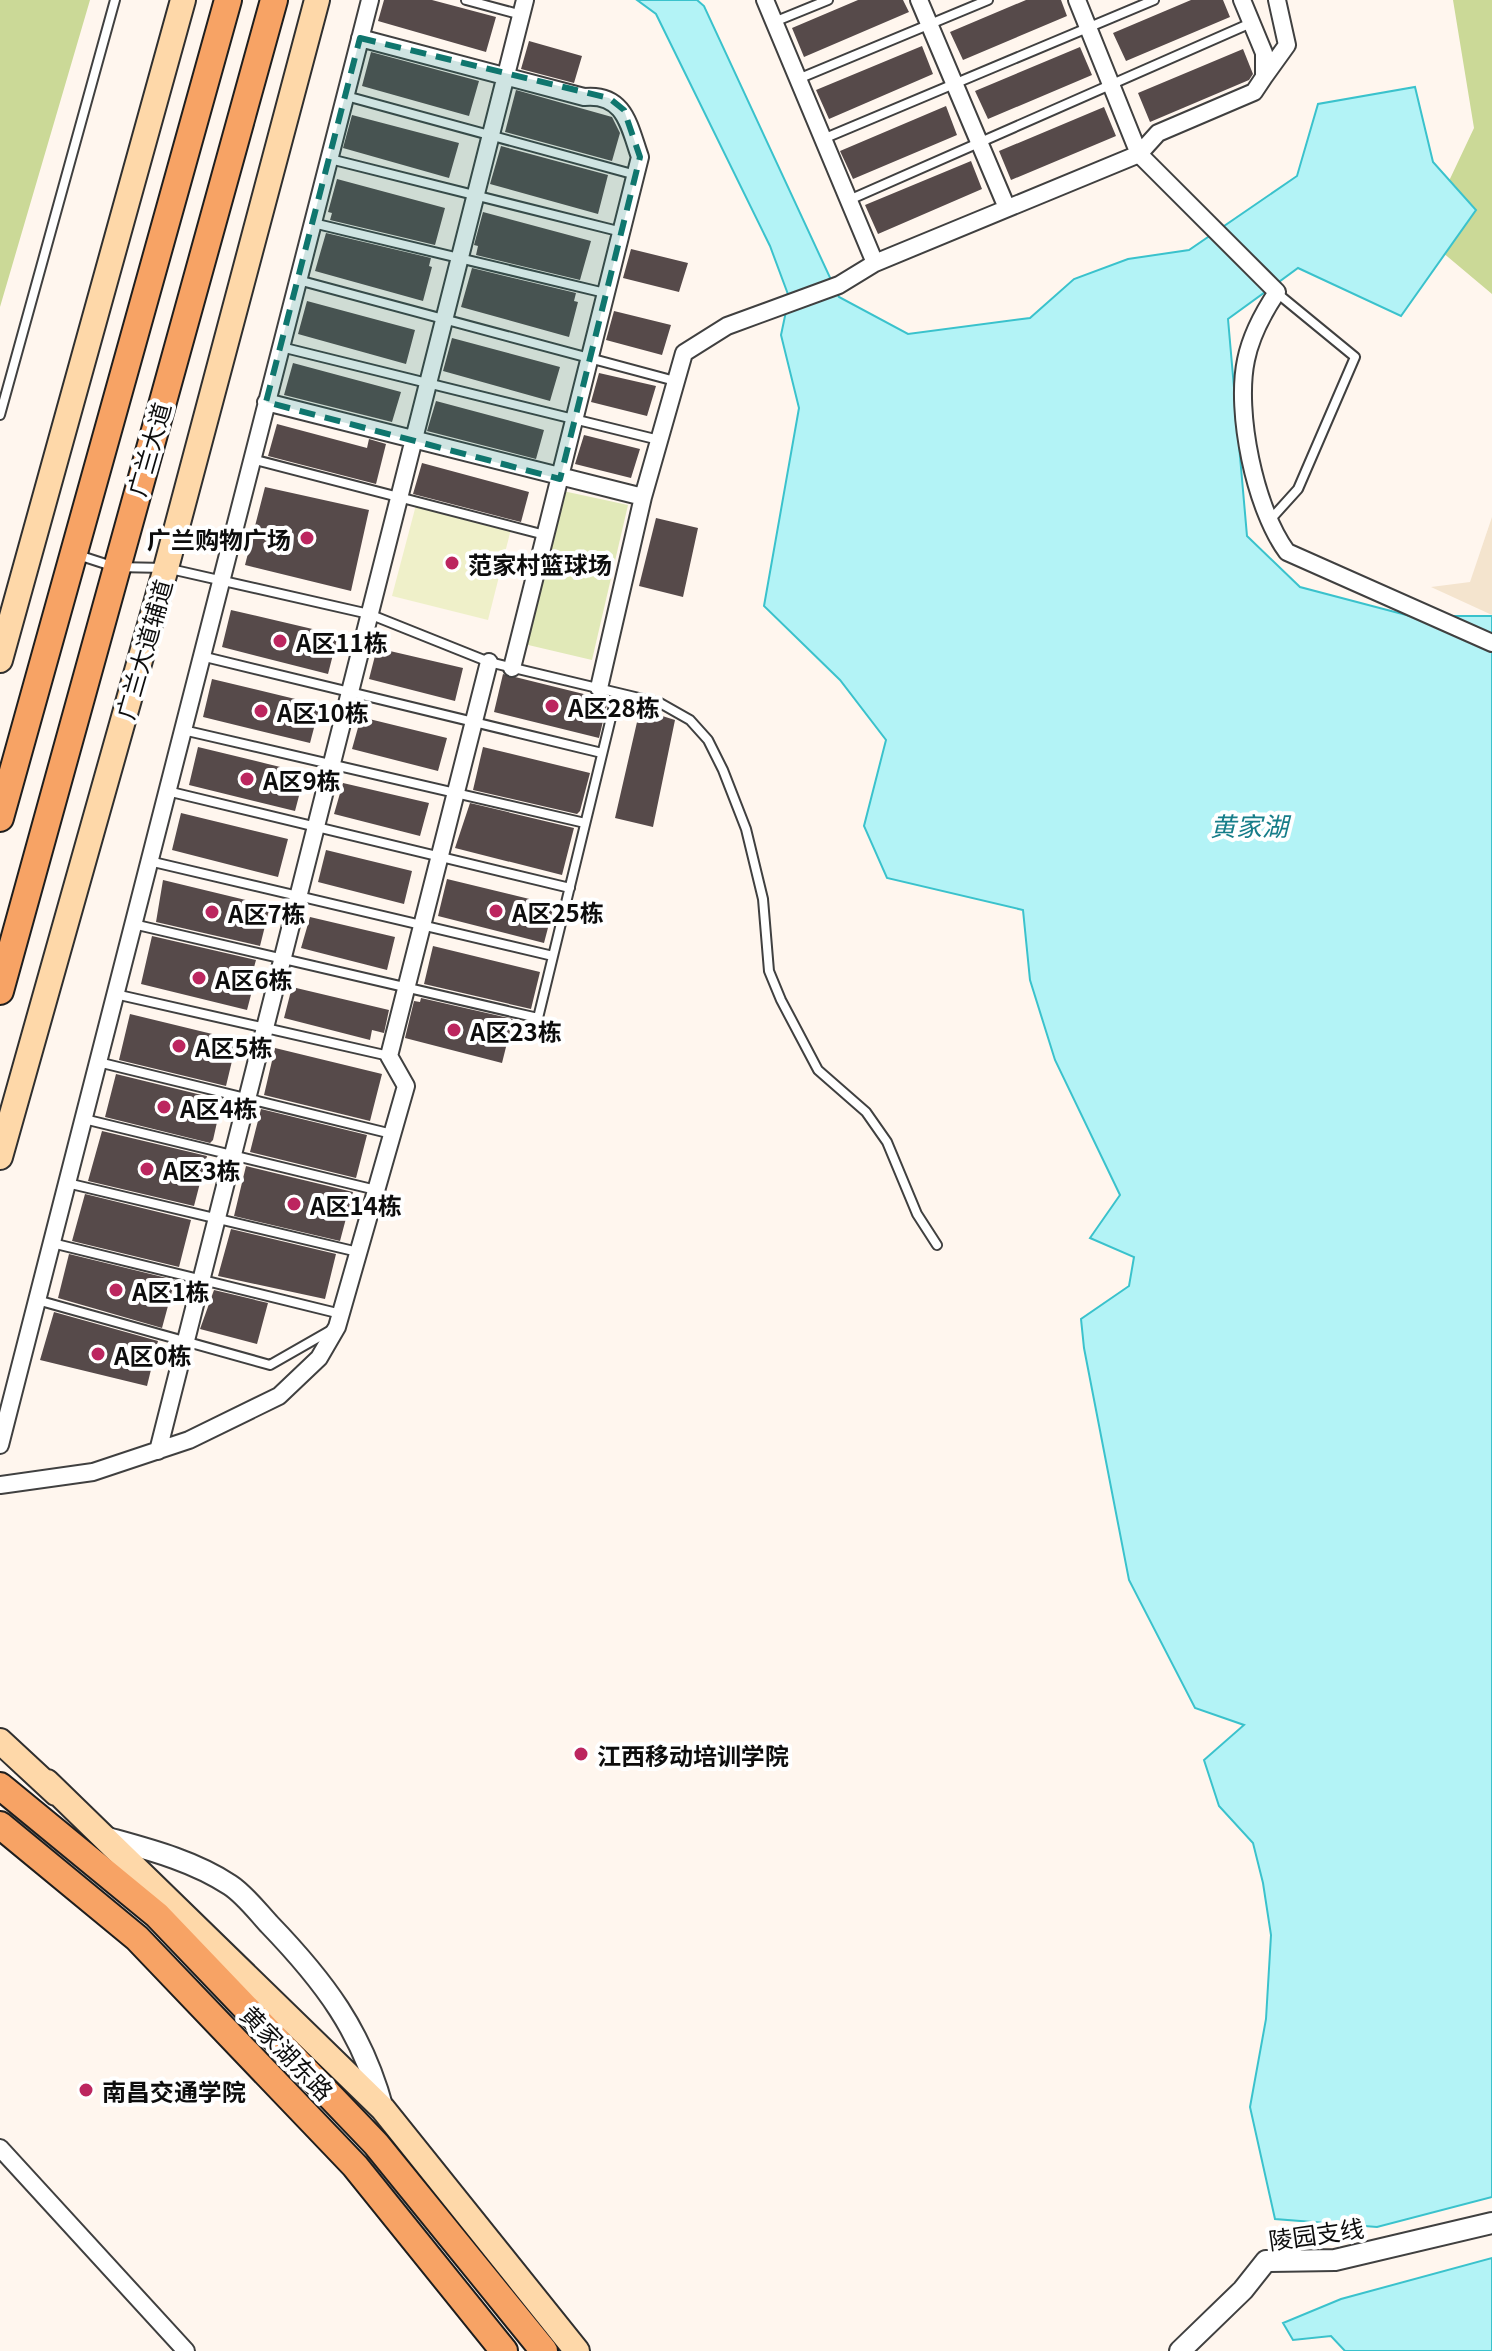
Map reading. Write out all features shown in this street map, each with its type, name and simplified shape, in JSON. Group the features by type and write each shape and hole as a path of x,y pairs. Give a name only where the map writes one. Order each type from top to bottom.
{"main road":[{"path":"0,660 183,0"},
{"name":"广兰大道","path":"0,818 228,0"},
{"name":"广兰大道","path":"0,991 274,0"},
{"name":"广兰大道辅道","path":"0,1157 166,568 317,0"},
{"path":"0,1741 47,1782 383,2109 577,2351"},
{"path":"47,1782 157,1915"},
{"name":"黄家湖东路","path":"0,1786 157,1915 376,2144 544,2351"},
{"name":"黄家湖东路","path":"0,1828 137,1938 355,2166 504,2351"}],"street":[{"path":"0,1445 370,0"},
{"path":"765,0 875,263"},
{"path":"919,0 1007,208"},
{"path":"1077,0 1139,154 1277,292 1258,321 1246,360 1243,392 1259,491 1269,521 1287,552 1492,643"},
{"path":"1242,0 1264,53 1264,77"},
{"path":"599,688 643,497 684,353 727,326 839,285 875,263 1139,154 1158,133 1254,92 1287,45 1277,0"},
{"path":"158,1451 524,8"},
{"path":"360,38 584,97 609,98 624,110 640,157 512,668"},
{"path":"266,402 560,479 643,497"},
{"path":"0,1485 93,1472 189,1440 279,1396 319,1358 339,1320 406,1086 389,1056 489,662"},
{"path":"104,1837 163,1853 232,1885 303,1959 342,2011 371,2063 383,2109"},
{"path":"0,2148 186,2351"},
{"name":"陵园支线","path":"1180,2351 1243,2290 1266,2261 1335,2260 1492,2223"}],"lane":[{"path":"0,415 115,0"},
{"path":"466,0 524,8"},
{"path":"774,22 828,0"},
{"path":"798,79 988,0"},
{"path":"823,139 1154,0"},
{"path":"849,200 1252,23"},
{"path":"346,96 636,175"},
{"path":"329,158 622,232"},
{"path":"313,223 606,293"},
{"path":"298,280 676,381"},
{"path":"1269,521 1298,489 1355,357 1277,292"},
{"path":"280,347 659,440"},
{"path":"251,458 546,535"},
{"path":"73,554 115,567 166,568 369,614 489,662 660,703 690,720 708,740 723,770 757,865 769,971 781,1000 818,1070 866,1112 887,1142 917,1214 937,1245"},
{"path":"200,656 602,753"},
{"path":"132,924 538,1018 617,693"},
{"path":"182,730 585,823"},
{"path":"166,791 570,888"},
{"path":"149,861 553,956"},
{"path":"115,994 389,1056"},
{"path":"97,1062 392,1134"},
{"path":"83,1118 376,1190"},
{"path":"66,1183 358,1252"},
{"path":"51,1243 201,1280 339,1320"},
{"path":"37,1300 270,1365 339,1320"}],"highlighted area":[{"path":"360,38 609,98 624,110 640,157 560,479 266,402"}],"shaded area":[{"path":"1492,517 1492,615 1431,587 1470,582"}],"green space":[{"path":"0,0 90,0 0,307"},
{"path":"1453,0 1492,0 1492,294 1423,236 1474,128"},
{"path":"563,491 628,505 592,660 524,644"},
{"name":"范家村篮球场","path":"416,505 511,529 488,620 392,596"}],"water":[{"name":"黄家湖","path":"637,0 697,0 704,6 839,297 908,334 1030,318 1074,279 1128,259 1189,250 1297,176 1318,104 1415,87 1433,162 1476,210 1401,316 1298,268 1228,319 1247,536 1300,587 1410,616 1492,616 1492,2197 1377,2227 1275,2219 1250,2107 1266,2019 1271,1935 1263,1883 1253,1843 1219,1806 1204,1760 1244,1725 1195,1708 1129,1580 1084,1348 1081,1319 1129,1286 1134,1257 1090,1238 1120,1195 1055,1060 1030,980 1023,910 887,878 864,826 886,740 840,680 764,606 799,408 781,335 789,297 770,246 656,14"},
{"path":"1492,2258 1492,2351 1345,2351 1331,2336 1293,2340 1283,2323 1341,2299"}],"building":[{"path":"384,0 432,0 496,17 486,52 378,21"},
{"path":"858,0 903,0 909,12 804,57 792,28"},
{"path":"1026,0 1061,0 1067,16 963,60 950,32"},
{"path":"1191,0 1223,0 1230,17 1126,61 1113,33"},
{"path":"529,41 582,56 574,83 521,69"},
{"path":"922,46 933,74 829,119 816,90"},
{"path":"1080,47 1092,75 988,119 975,91"},
{"path":"1243,49 1253,74 1249,80 1150,122 1138,93"},
{"path":"371,52 479,81 469,116 362,86"},
{"path":"516,90 612,117 620,133 612,161 505,132"},
{"path":"946,106 957,135 853,179 840,151"},
{"path":"1104,107 1116,136 1011,180 999,151"},
{"path":"352,115 459,143 449,178 343,148"},
{"path":"501,146 608,175 598,214 490,184"},
{"path":"971,161 982,189 878,234 865,205"},
{"path":"337,179 445,208 435,245 330,220 332,213 328,212"},
{"path":"483,212 591,241 580,280 476,255 478,246 474,245"},
{"path":"326,233 431,258 429,266 432,267 423,301 315,271"},
{"path":"631,249 688,263 679,292 623,278"},
{"path":"472,268 576,293 574,301 578,302 569,337 461,307"},
{"path":"307,301 415,330 406,364 298,334"},
{"path":"614,311 671,325 662,355 606,340"},
{"path":"452,338 560,367 550,401 443,371"},
{"path":"293,363 401,392 392,422 284,395"},
{"path":"599,373 656,386 647,416 591,402"},
{"path":"436,401 544,430 536,459 427,431"},
{"path":"277,424 367,448 369,439 386,444 376,484 268,456"},
{"path":"584,435 640,449 631,478 575,464"},
{"path":"422,463 529,492 521,522 413,494"},
{"name":"广兰购物广场","path":"265,487 369,510 351,591 245,565"},
{"path":"656,518 698,528 683,597 639,586"},
{"name":"A区11栋","path":"231,610 338,635 328,674 222,647"},
{"path":"377,648 463,668 455,701 369,679"},
{"name":"A区28栋","path":"503,674 608,700 599,738 494,712"},
{"name":"A区10栋","path":"212,679 320,705 310,743 203,717"},
{"path":"640,709 675,720 653,827 615,818"},
{"path":"361,717 447,738 438,771 352,749"},
{"name":"A区9栋","path":"198,747 305,773 295,811 189,785"},
{"path":"483,747 590,773 580,811 577,814 473,790"},
{"path":"343,783 429,803 420,836 334,814"},
{"path":"470,803 574,828 562,875 455,848"},
{"path":"181,813 288,839 278,877 172,850"},
{"path":"326,850 412,871 404,904 318,882"},
{"name":"A区25栋","path":"447,879 554,905 544,943 438,916"},
{"name":"A区7栋","path":"163,880 270,906 260,946 156,922"},
{"path":"310,917 395,937 387,970 301,948"},
{"name":"A区6栋","path":"152,936 256,960 253,971 257,972 247,1010 141,984"},
{"path":"433,946 540,972 531,1009 424,984"},
{"path":"292,987 389,1010 384,1033 372,1030 370,1040 284,1018"},
{"name":"A区23栋","path":"421,998 513,1019 502,1063 405,1038 414,1001 420,1002"},
{"name":"A区5栋","path":"130,1014 237,1040 226,1086 119,1060"},
{"path":"275,1048 382,1074 370,1121 264,1095"},
{"name":"A区4栋","path":"116,1074 222,1100 213,1140 210,1143 105,1117"},
{"path":"261,1109 367,1135 356,1178 250,1152"},
{"name":"A区3栋","path":"102,1131 207,1156 194,1206 88,1181"},
{"name":"A区14栋","path":"246,1166 353,1192 340,1241 234,1216"},
{"path":"85,1194 191,1220 179,1267 72,1241"},
{"path":"231,1229 336,1254 325,1299 218,1276"},
{"name":"A区1栋","path":"69,1254 175,1280 162,1328 58,1298"},
{"path":"214,1290 268,1303 257,1344 200,1329"},
{"name":"A区0栋","path":"54,1312 158,1341 147,1386 40,1360"}],"place":[{"name":"广兰购物广场","path":"307,538"},
{"name":"范家村篮球场","path":"452,563"},
{"name":"A区11栋","path":"280,641"},
{"name":"A区28栋","path":"552,706"},
{"name":"A区10栋","path":"261,711"},
{"name":"A区9栋","path":"247,779"},
{"name":"A区25栋","path":"496,911"},
{"name":"A区7栋","path":"212,912"},
{"name":"A区6栋","path":"199,978"},
{"name":"A区23栋","path":"454,1030"},
{"name":"A区5栋","path":"179,1046"},
{"name":"A区4栋","path":"164,1107"},
{"name":"A区3栋","path":"147,1169"},
{"name":"A区14栋","path":"294,1204"},
{"name":"A区1栋","path":"116,1290"},
{"name":"A区0栋","path":"98,1354"},
{"name":"江西移动培训学院","path":"581,1754"},
{"name":"南昌交通学院","path":"86,2090"}]}
